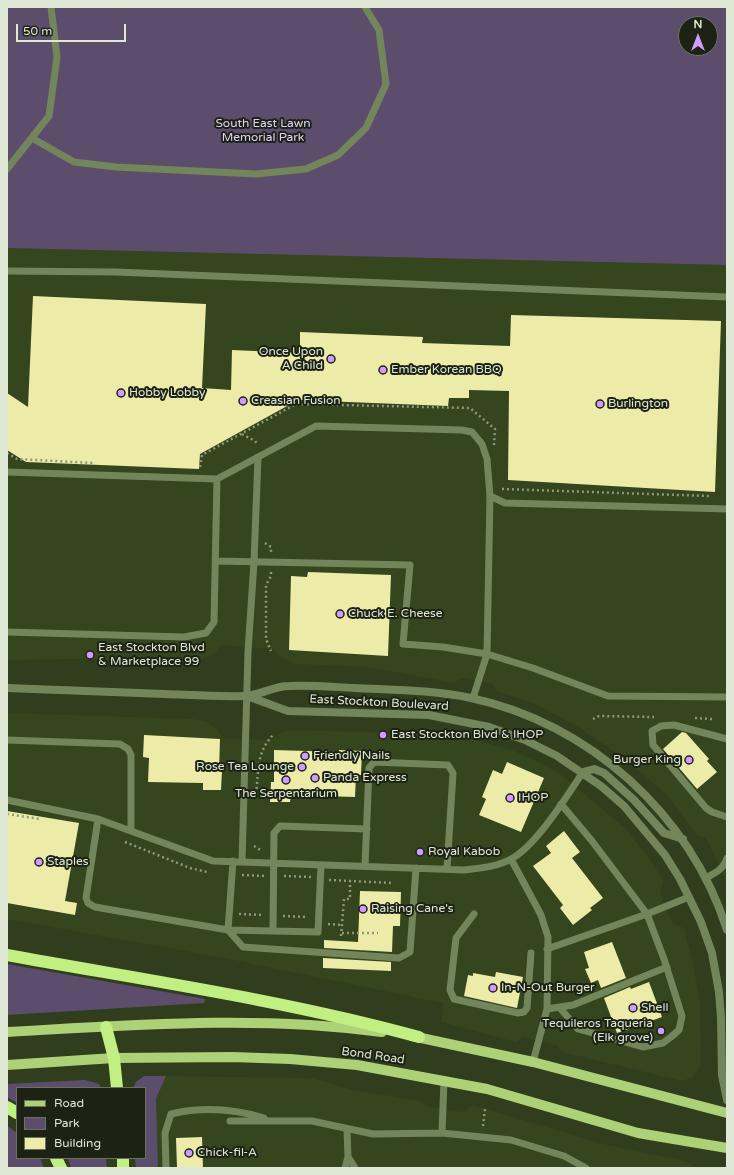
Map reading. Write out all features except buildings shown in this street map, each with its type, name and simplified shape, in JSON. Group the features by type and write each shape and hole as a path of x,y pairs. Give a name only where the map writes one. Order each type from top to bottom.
{"highway":[{"path":"7,955 307,1010 357,1020 419,1037"},
{"path":"106,1027 114,1058 117,1087"},
{"path":"7,1107 16,1112"},
{"path":"56,1159 61,1168"}],"main road":[{"name":"Bond Road","path":"7,1032 180,1023 303,1024 419,1037 534,1062 727,1113"},
{"name":"Bond Road","path":"7,1065 114,1058 232,1057 290,1059 357,1065 487,1089 638,1133 727,1148"}],"street":[{"name":"East Stockton Boulevard","path":"7,688 247,696 289,686 395,690 449,694 473,698 527,715 568,735 604,759 637,787 683,839 706,878 727,930"},
{"name":"East Stockton Boulevard","path":"247,696 288,711 429,715 457,719 489,727 525,740 557,756 583,772 624,806 665,855 689,897 700,922 715,969 721,1017 722,1075 727,1100"},
{"path":"583,772 594,769 604,773 634,800 664,833 683,839"}],"lane":[{"path":"7,169 49,116 56,57 51,7"},
{"path":"32,138 74,162 116,167 256,174 306,169 338,155 366,128 386,84 380,30 365,7"},
{"path":"7,271 116,272 727,297"},
{"path":"7,472 217,480 316,426 462,430 472,432 482,444 487,459 490,496 487,654 473,698"},
{"path":"242,862 248,652 254,562 258,457"},
{"path":"7,632 184,637 200,636 206,633 214,622 217,480"},
{"path":"490,496 505,503 727,509"},
{"path":"216,561 410,566 403,644 444,647 487,654 534,668 608,696 727,697"},
{"path":"727,739 674,725 661,726 652,731 653,745 706,808 712,812 727,817"},
{"path":"7,740 120,744 128,749 131,755 131,832"},
{"path":"365,866 370,768 374,762 448,765 453,773 447,869"},
{"path":"7,800 98,819 213,861 464,870 489,867 511,859 522,851 541,831 583,772"},
{"path":"560,1008 578,1029 643,1047 663,1043 679,1030 682,1016 667,967 647,914 592,840 561,804"},
{"path":"98,819 86,898 88,902 95,907 228,930 318,932 321,864"},
{"path":"273,931 274,833 280,826 367,829"},
{"path":"706,878 718,871 726,863 727,858"},
{"path":"511,859 541,916 548,937 547,1009 534,1062"},
{"path":"233,861 228,930 243,947 399,958 410,952 416,868"},
{"path":"547,949 647,914 689,897"},
{"path":"474,914 456,938 450,990 454,999 518,1013 524,1012 527,1008 531,954"},
{"path":"547,1009 573,1005 667,967"},
{"path":"442,1134 444,1080"},
{"path":"166,1168 165,1133 171,1114 189,1110 242,1111 271,1121"},
{"path":"230,1121 312,1120 321,1121 347,1130 373,1134 442,1134 511,1140 564,1156 577,1165 586,1168"},
{"path":"345,1168 348,1158 347,1130"},
{"path":"348,1158 355,1168"}],"path":[{"path":"193,467 201,468 202,455 296,404 470,408 495,429 494,451"},
{"path":"7,453 17,459 97,463"},
{"path":"499,489 709,496"},
{"path":"255,800 261,754 264,744 274,734"},
{"path":"252,844 262,851 265,876"},
{"path":"350,881 350,899 344,899 341,934 378,933"},
{"path":"483,1128 485,1109"}],"shaded area":[{"path":"7,248 727,265 727,882 706,838 697,835 665,793 621,756 575,725 535,704 497,691 493,684 461,678 454,683 368,667 295,664 282,658 273,649 221,645 215,653 194,663 83,659 7,660"},
{"path":"7,713 194,719 207,722 217,729 223,738 270,740 282,732 291,730 432,734 467,738 512,750 536,761 559,773 626,829 664,881 660,892 672,923 684,928 693,964 700,1003 701,1065 693,1077 682,1081 562,1052 556,1045 524,1037 516,1042 441,1022 443,1003 219,957 7,919"},
{"path":"166,1076 311,1078 354,1090 422,1101 426,1106 463,1112 473,1105 603,1144 686,1161 697,1168 158,1168 156,1099"}],"green space":[{"name":"South East Lawn Memorial Park","path":"7,7 727,7 727,265 7,248"},
{"path":"7,964 205,999 204,1003 7,1015"},
{"path":"144,1076 166,1076 156,1099 158,1168 136,1168 135,1159 146,1159 146,1087 134,1087 136,1082"},
{"path":"85,1080 99,1084 100,1087 16,1087 16,1102 7,1097 7,1084"},
{"path":"7,1126 16,1132 16,1159 40,1159 44,1168 7,1168"},
{"path":"68,1159 106,1159 107,1168 71,1168"}],"place":[{"name":"Once Upon A Child","path":"331,359"},
{"name":"Ember Korean BBQ","path":"383,370"},
{"name":"Hobby Lobby","path":"121,393"},
{"name":"Creasian Fusion","path":"243,401"},
{"name":"Burlington","path":"600,404"},
{"name":"Chuck E. Cheese","path":"340,614"},
{"name":"East Stockton Blvd & Marketplace 99","path":"90,655"},
{"name":"East Stockton Blvd & IHOP","path":"383,735"},
{"name":"Friendly Nails","path":"305,756"},
{"name":"Burger King","path":"689,760"},
{"name":"Rose Tea Lounge","path":"302,767"},
{"name":"Panda Express","path":"315,778"},
{"name":"The Serpentarium","path":"286,780"},
{"name":"IHOP","path":"510,798"},
{"name":"Royal Kabob","path":"420,852"},
{"name":"Staples","path":"39,862"},
{"name":"Raising Cane's","path":"363,909"},
{"name":"In-N-Out Burger","path":"493,988"},
{"name":"Shell","path":"633,1008"},
{"name":"Tequileros Taqueria (Elk grove)","path":"661,1031"},
{"name":"Chick-fil-A","path":"189,1153"}]}
